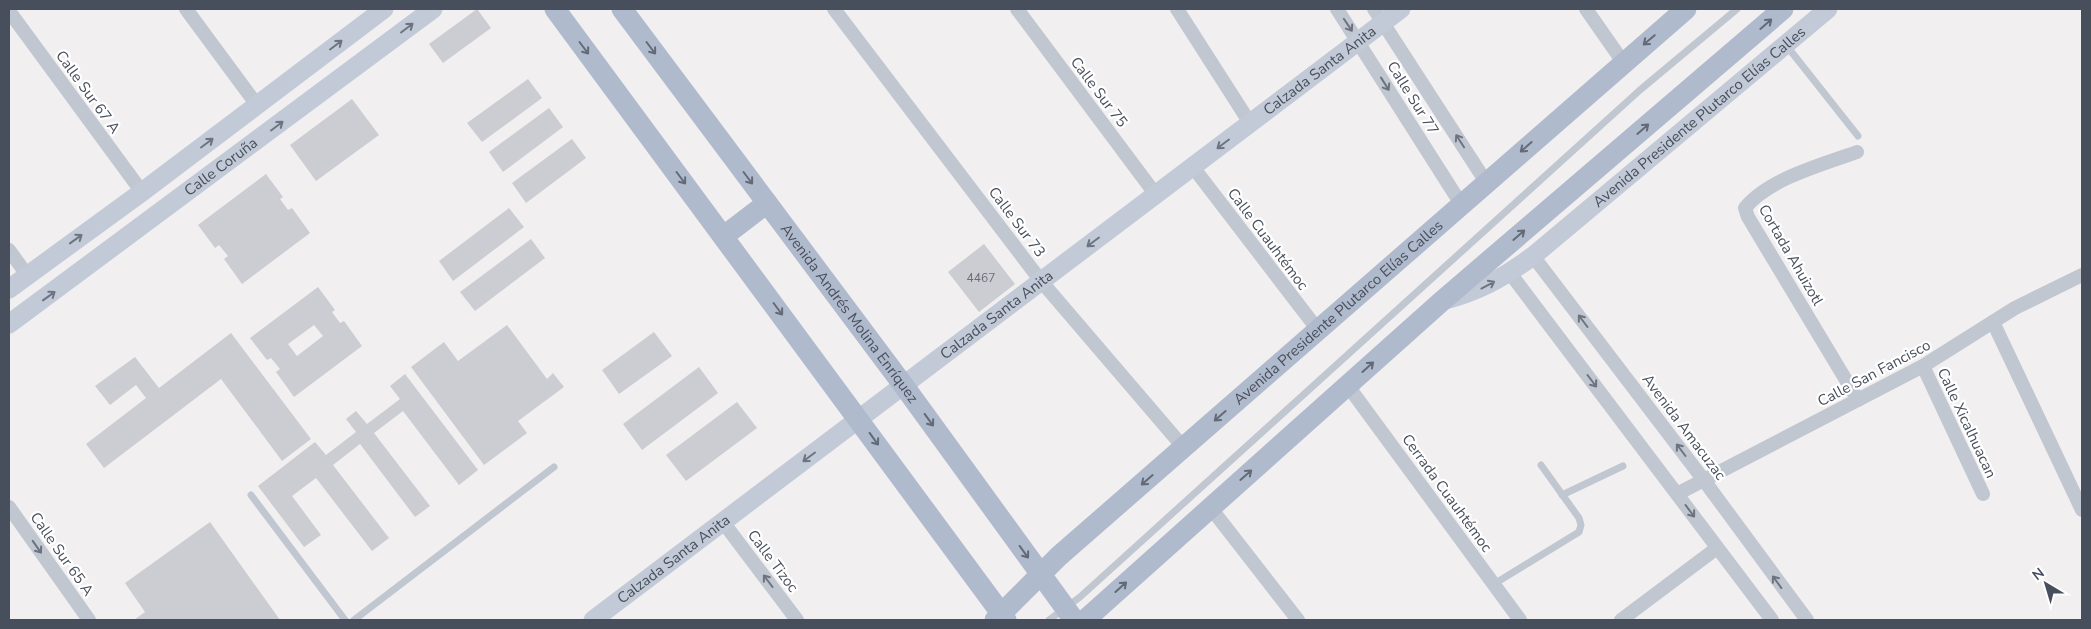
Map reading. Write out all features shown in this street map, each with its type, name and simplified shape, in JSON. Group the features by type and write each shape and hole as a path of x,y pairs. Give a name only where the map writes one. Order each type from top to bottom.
{"main road":[{"path":"555,9 859,419 1001,618"},
{"name":"Avenida Andrés Molina Enríquez","path":"622,9 904,386 1040,574 1063,616"},
{"name":"Avenida Presidente Plutarco Elías Calles","path":"1001,618 1040,574 1623,62 1686,9"},
{"name":"Avenida Presidente Plutarco Elías Calles","path":"1085,620 1442,301 1783,9"},
{"path":"724,236 767,203"}],"street":[{"path":"186,9 257,105"},
{"name":"Calle Coruña","path":"9,324 433,9"},
{"name":"Calle Sur 73","path":"834,9 1041,281 1184,448"},
{"name":"Calle Sur 75","path":"1017,9 1156,195"},
{"path":"1177,9 1250,123"},
{"name":"Calle Sur 77","path":"1337,9 1360,42 1461,204"},
{"name":"Calzada Santa Anita","path":"593,620 1250,123 1360,42 1379,16 1402,9"},
{"path":"1586,9 1623,62"},
{"name":"Avenida Presidente Plutarco Elías Calles","path":"1442,301 1469,294 1510,273 1533,256 1828,9"},
{"name":"Calle Sur 67 A","path":"9,11 142,192"},
{"name":"Calle Coruña","path":"9,289 257,105 375,11"},
{"name":"Calle Sur 77","path":"1379,16 1486,182"},
{"name":"Cortada Ahuizotl","path":"1857,152 1793,175 1751,200 1745,208 1748,217 1858,400"},
{"name":"Calle Cuauhtémoc","path":"1193,166 1318,330"},
{"path":"9,250 27,275"},
{"name":"Avenida Amacuzac","path":"1533,256 1704,479 1807,620"},
{"path":"1510,273 1772,620"},
{"name":"Calle San Fancisco","path":"1677,494 1923,366 2015,308 2082,274"},
{"path":"1993,322 2082,510"},
{"name":"Calle Xicalhuacan","path":"1923,366 1983,494"},
{"name":"Cerrada Cuauhtémoc","path":"1348,386 1520,620"},
{"name":"Calle Sur 65 A","path":"9,507 89,620"},
{"path":"1210,507 1298,620"},
{"name":"Calle Tizoc","path":"723,522 797,620"},
{"path":"1621,620 1717,548"}],"lane":[{"path":"1063,616 1080,597 1640,90 1737,9"},
{"path":"1786,44 1858,136"},
{"path":"1494,584 1580,532 1579,518 1541,465"},
{"path":"1562,494 1623,466"},
{"path":"354,620 554,468"},
{"path":"251,495 344,620"}],"building":[{"path":"477,9 491,28 443,63 429,44"},
{"path":"528,79 542,98 482,142 467,123"},
{"path":"352,99 379,135 316,181 290,145"},
{"path":"549,108 563,127 503,172 489,152"},
{"path":"572,139 586,158 526,203 512,183"},
{"path":"266,174 283,197 280,199 288,210 292,208 310,233 242,284 224,259 228,256 219,245 215,248 198,225"},
{"path":"509,208 524,227 453,281 439,261"},
{"path":"531,239 545,258 475,311 460,292"},
{"path":"984,244 1015,284 979,312 948,272"},
{"path":"318,287 335,310 332,312 340,323 344,321 362,346 294,397 276,372 280,369 271,358 267,360 250,338","holes":["314,325 323,336 297,356 288,344"]},
{"path":"507,325 547,379 553,373 564,387 518,421 527,433 484,465 411,367 444,342 458,361"},
{"path":"654,332 672,356 619,394 602,370"},
{"path":"231,333 311,439 282,461 221,379 104,468 86,444 146,398 136,385 110,405 95,386 135,357 159,388"},
{"path":"699,367 718,393 642,450 623,424"},
{"path":"405,374 478,470 459,485 403,411 374,433 430,506 415,517 360,444 333,465 389,538 372,551 316,478 292,496 321,535 304,547 258,486 315,442 326,455 356,432 346,419 356,411 367,424 400,399 390,386"},
{"path":"737,402 757,428 686,481 666,455"},
{"path":"210,522 280,620 134,620 145,612 125,583"}]}
